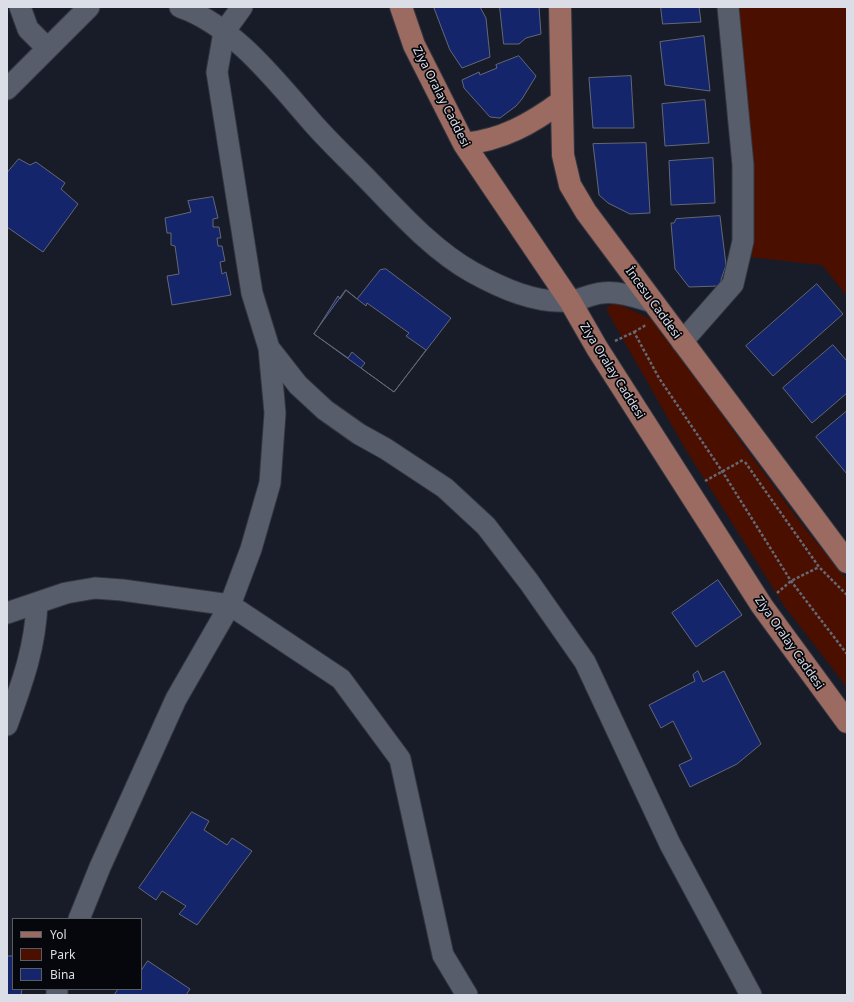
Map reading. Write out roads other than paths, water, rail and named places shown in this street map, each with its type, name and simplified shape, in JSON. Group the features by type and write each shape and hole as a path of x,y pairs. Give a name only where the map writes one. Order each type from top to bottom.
{"main road":[{"name":"Ziya Oralay Caddesi","path":"401,7 414,45 464,144 570,301 597,348 762,606 847,722"},
{"name":"İncesu Caddesi","path":"560,7 563,155 570,185 586,212 652,302 847,562"},
{"path":"464,144 483,142 504,136 542,116 562,101"}],"street":[{"path":"20,7 28,30 47,48"},
{"path":"7,88 89,7"},
{"path":"180,7 224,32 265,68 315,126 394,207 442,252 473,272 512,290 541,300 570,301 602,293 626,294 652,302"},
{"path":"79,918 100,867 176,699 230,605 251,549 270,483 275,413 269,348 252,293 217,72 224,32 242,7"},
{"path":"682,342 733,284 743,241 743,165 728,7"},
{"path":"269,348 298,385 325,410 359,434 386,448 445,488 486,526 529,582 585,662 670,844 751,995"},
{"path":"7,613 66,593 81,590 108,588 230,605 341,679 400,759 443,954 467,995"},
{"path":"7,725 29,663 35,633 37,604"}]}
